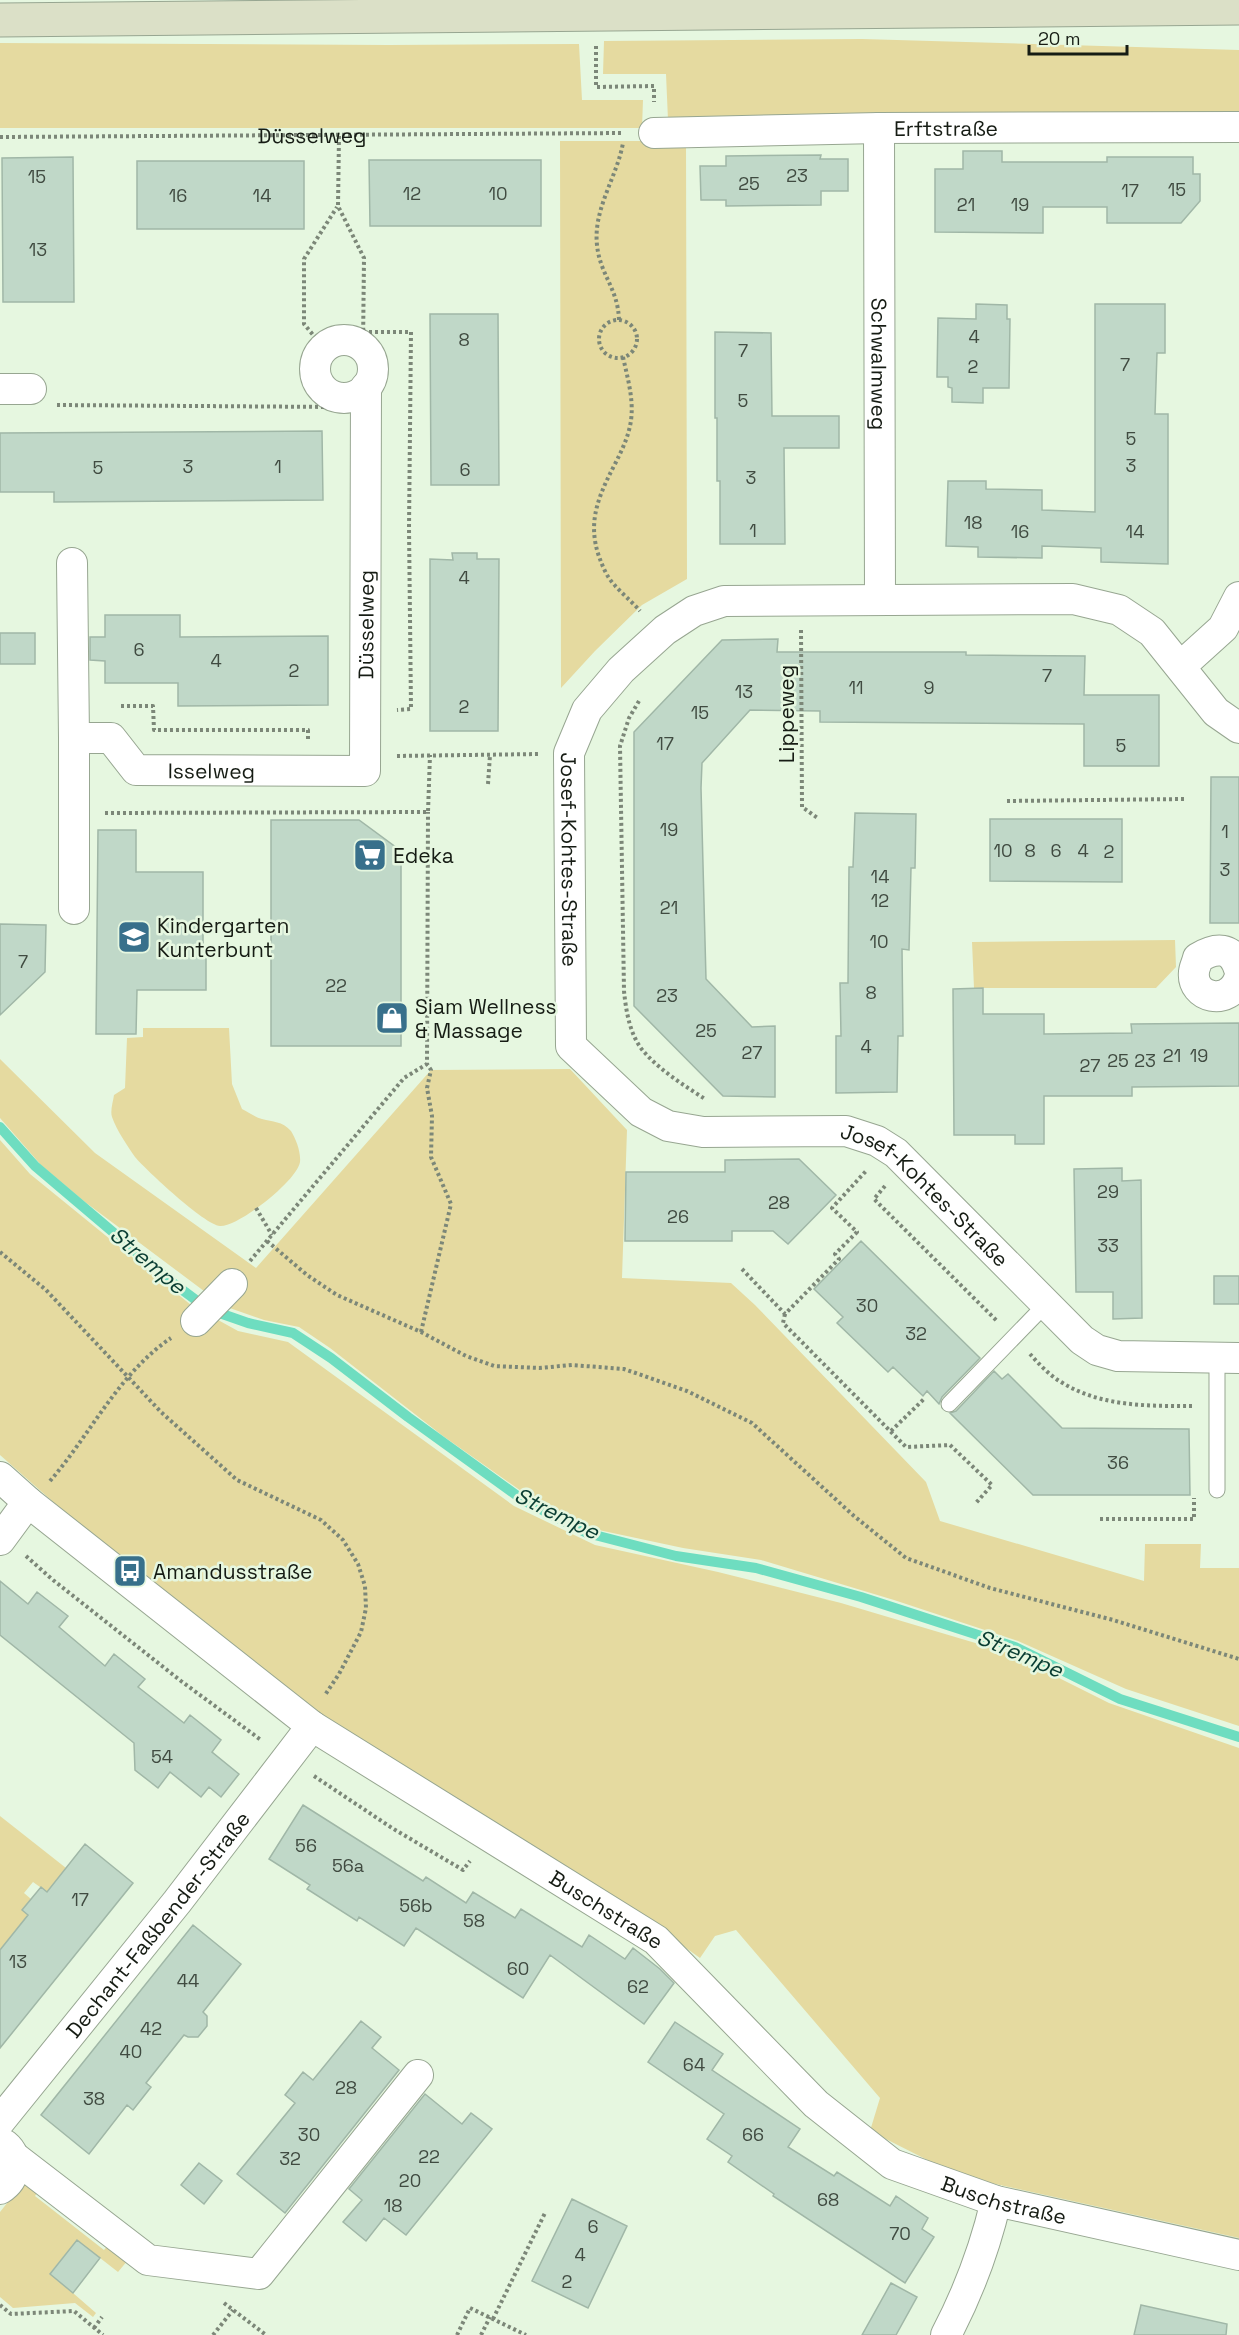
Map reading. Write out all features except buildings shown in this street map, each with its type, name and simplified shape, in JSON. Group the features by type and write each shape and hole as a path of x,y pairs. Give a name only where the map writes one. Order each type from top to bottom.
{"main road":[{"path":"0,20 1239,8"}],"street":[{"name":"Erftstraße","path":"654,133 879,128 1239,127"},
{"name":"Schwalmweg","path":"879,128 880,599"},
{"path":"363,340 354,342 341,340 324,348 317,359 315,369 321,386 336,396 366,397"},
{"name":"Düsselweg","path":"363,340 372,363 372,377 366,397 366,763"},
{"path":"0,389 31,389"},
{"path":"72,563 74,909"},
{"path":"1181,666 1223,628 1239,597"},
{"name":"Josef-Kohtes-Straße","path":"1228,1358 1118,1356 1097,1350 1082,1340 896,1153 877,1141 846,1131 703,1132 668,1126 641,1112 571,1046 569,753 587,710 621,669 665,630 694,611 724,601 1072,599 1119,610 1152,632 1216,712 1239,728"},
{"name":"Isselweg","path":"74,738 111,738 136,771 308,771 366,763"},
{"path":"1239,969 1233,956 1227,952 1212,950 1198,958 1193,974 1198,987 1209,996 1226,995 1236,988 1239,979"},
{"path":"196,1321 232,1284"},
{"name":"Buschstraße","path":"0,1477 28,1502 312,1726 656,1940 816,2104 892,2164 996,2201 1239,2255"},
{"path":"9,1545 28,1502"},
{"name":"Dechant-Faßbender-Straße","path":"0,2121 177,1902 312,1726"},
{"path":"7,2149 148,2260 259,2274 418,2075"},
{"path":"0,2189 12,2178 15,2168 7,2149"},
{"path":"946,2335 965,2298 996,2201"}],"lane":[{"path":"950,1404 1047,1303"},
{"path":"1216,1490 1228,1358"}],"path":[{"path":"596,36 596,87 654,86 654,133"},
{"name":"Düsselweg","path":"0,137 625,133 618,165 602,205 597,235 599,259 615,292 619,320"},
{"path":"339,136 338,206 364,258 363,340 411,332 409,528 411,709 366,710"},
{"path":"324,348 304,324 304,259 338,206"},
{"path":"619,320 633,328 636,346 630,354 623,357 610,357 602,351 599,342 600,334 604,326 619,320"},
{"path":"623,357 632,412 630,428 625,445 599,495 593,519 595,545 607,576 643,614"},
{"path":"31,389 56,405 366,397"},
{"name":"Lippeweg","path":"801,600 802,807 819,819"},
{"path":"791,631 801,630"},
{"path":"644,694 629,718 620,746 624,991 627,1017 644,1052 687,1088 711,1102"},
{"path":"73,707 153,706 154,730 308,730 308,771"},
{"path":"488,784 489,754"},
{"path":"366,763 430,755 545,754"},
{"path":"422,1332 451,1204 431,1157 432,1116 427,1088 431,1070 427,1064 430,755"},
{"path":"1007,801 1184,799"},
{"path":"74,813 428,812"},
{"path":"232,1284 404,1078 427,1064"},
{"path":"887,1148 832,1208 857,1232 834,1254 839,1258 785,1314 783,1323 906,1447 950,1445 992,1485 975,1504"},
{"path":"886,1184 874,1199 1013,1338 1061,1382 1107,1401 1138,1406 1194,1406 1194,1417"},
{"path":"256,1208 272,1235"},
{"path":"267,1241 307,1275 337,1295 422,1332 466,1356 494,1366 539,1368 573,1365 624,1369 687,1391 752,1423 854,1516 906,1558 990,1588 1113,1620 1239,1659"},
{"path":"0,1252 46,1290 186,1436 237,1480 321,1520 343,1540 358,1564 365,1586 366,1608 360,1632 339,1674 321,1700 312,1726"},
{"path":"742,1269 785,1314"},
{"path":"28,1502 52,1480 128,1378 161,1344 196,1321"},
{"path":"1100,1519 1194,1519 1194,1496"},
{"path":"9,1545 181,1681 264,1742"},
{"path":"313,1775 463,1870 473,1857"},
{"path":"481,2335 545,2213"},
{"path":"0,2305 11,2314 74,2312 103,2335"},
{"path":"457,2335 470,2308 526,2335"},
{"path":"213,2335 233,2310"},
{"path":"94,2328 102,2317"}],"shaded area":[{"path":"862,39 1239,50 1239,115 668,120 666,74 603,74 604,41"},
{"path":"0,43 579,44 582,100 643,100 642,128 0,128"},
{"path":"560,141 686,141 687,579 642,605 561,688"},
{"path":"1175,940 1176,967 1156,988 974,988 972,942"},
{"path":"143,1028 229,1028 232,1084 242,1109 259,1118 281,1124 293,1134 300,1154 300,1162 296,1170 278,1191 240,1219 220,1226 202,1217 141,1164 122,1138 112,1117 111,1109 114,1095 125,1088 127,1038 143,1037"},
{"path":"0,1059 95,1153 256,1268 431,1070 570,1069 627,1130 622,1278 731,1283 926,1482 940,1521 1144,1581 1145,1544 1201,1544 1200,1568 1239,1568 1239,1726 1126,1689 1018,1641 894,1600 761,1560 683,1548 594,1529 531,1498 443,1436 330,1348 299,1327 264,1320 224,1306 85,1202 41,1165 0,1118"},
{"path":"0,1140 30,1174 191,1305 238,1331 288,1342 514,1506 595,1545 718,1572 841,1603 1009,1653 1109,1703 1239,1748 1239,2238 959,2176 870,2131 880,2098 736,1930 715,1936 700,1958 641,1916 324,1716 237,1654 68,1515 0,1455"},
{"path":"0,1816 66,1868 47,1892 33,1882 24,1893 31,1899 22,1910 28,1915 0,1950"},
{"path":"23,2183 42,2186 35,2196 104,2250 111,2242 128,2260 118,2272 77,2240 50,2273 96,2313 93,2317 75,2303 13,2308 0,2297 0,2212"}],"waterway":[{"name":"Strempe","path":"0,1127 35,1166 173,1283 208,1309 248,1323 293,1333 331,1358 523,1500 587,1533 676,1556 756,1568 861,1597 1015,1647 1120,1699 1239,1737"}],"place":[{"name":"Edeka","path":"370,855"},
{"name":"Kindergarten Kunterbunt","path":"134,937"},
{"name":"Siam Wellness & Massage","path":"392,1018"},
{"name":"Amandusstraße","path":"130,1571"}]}
